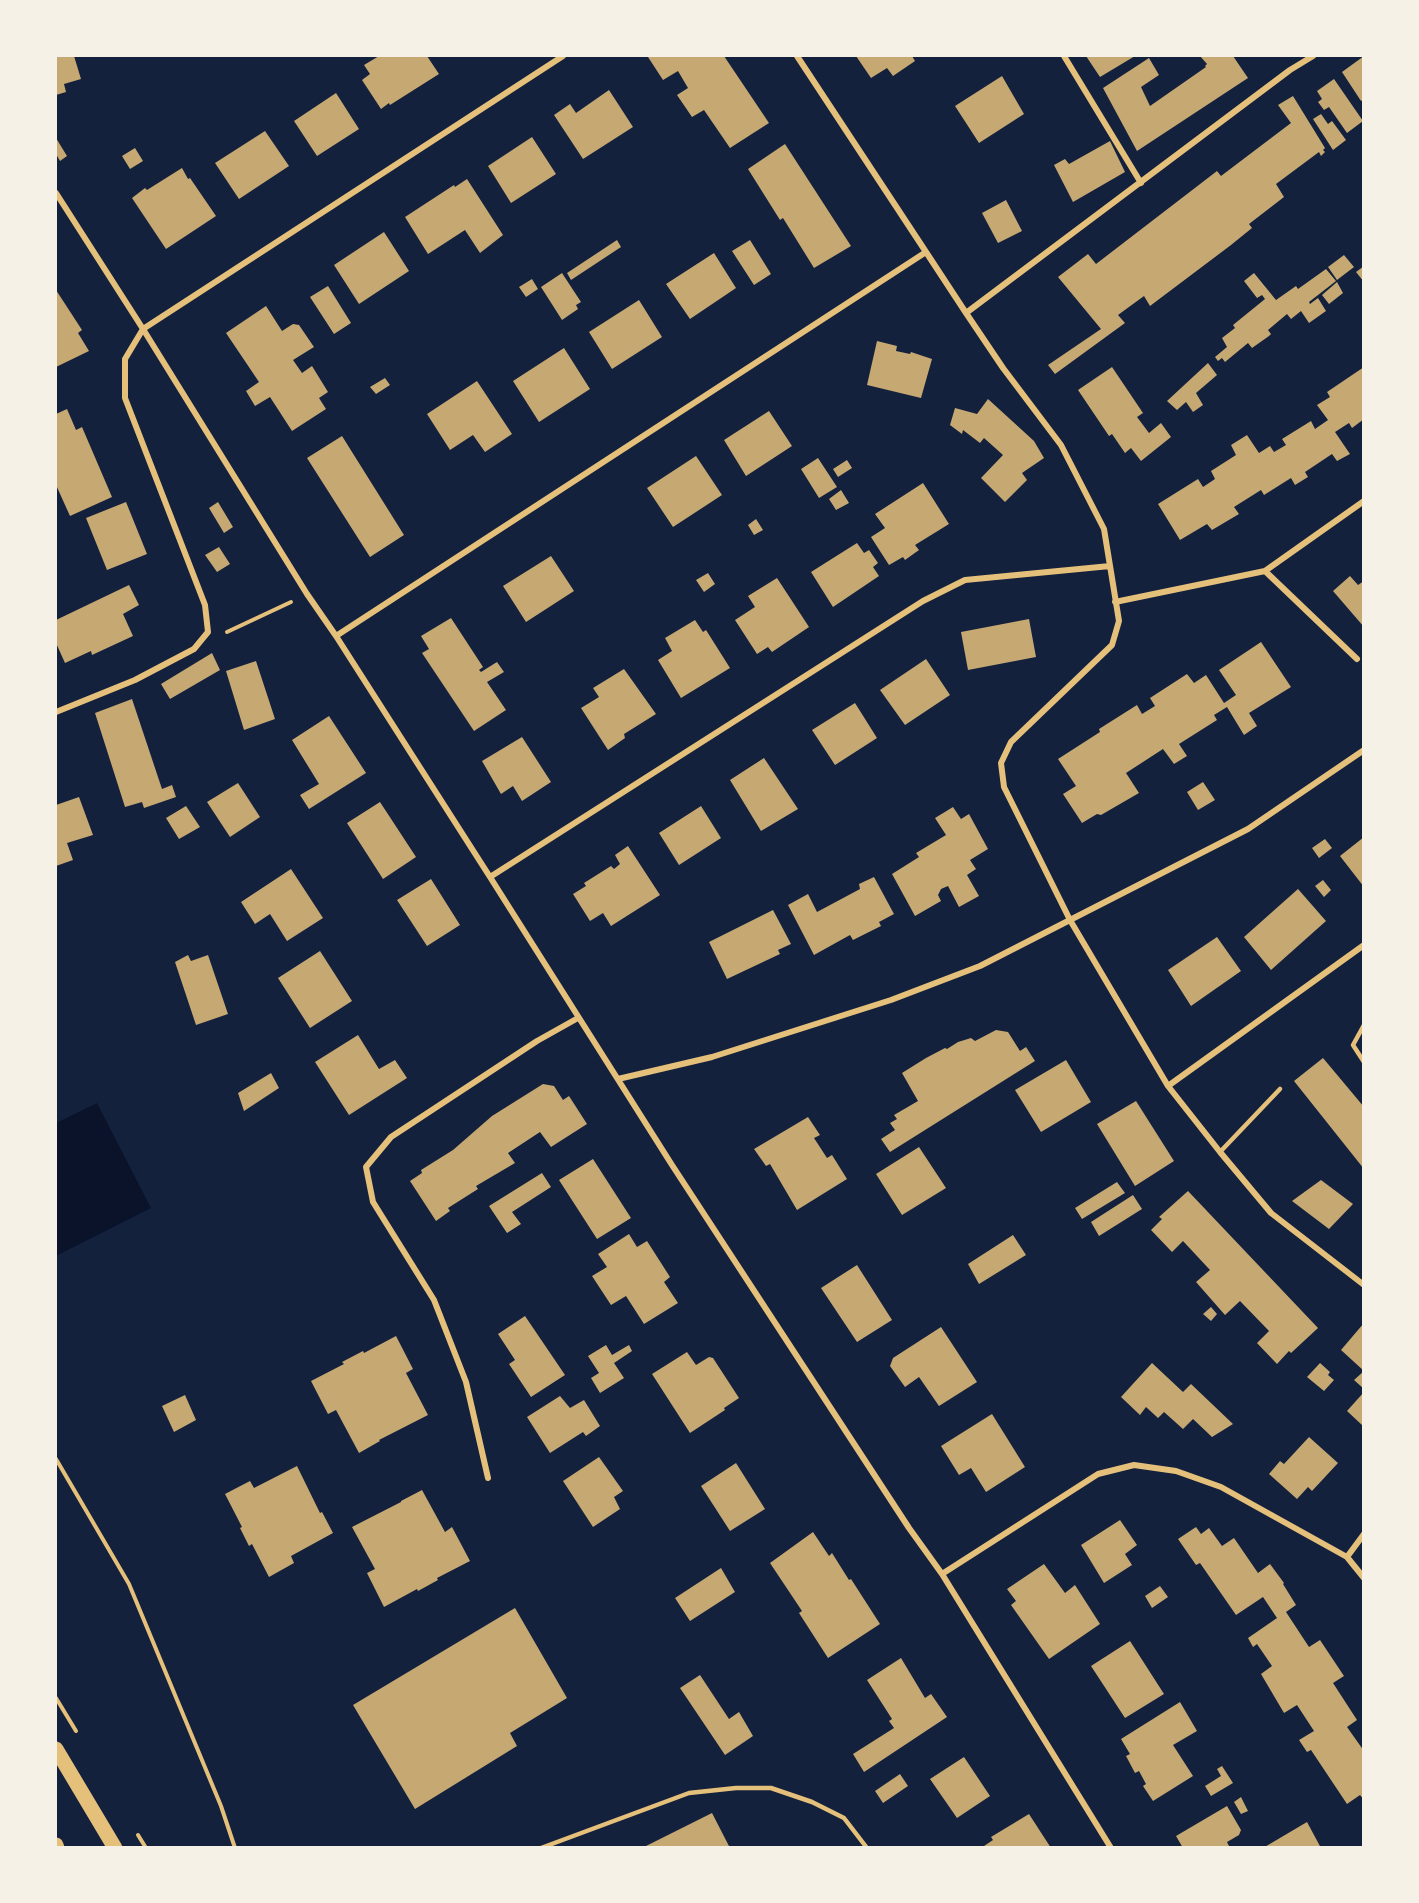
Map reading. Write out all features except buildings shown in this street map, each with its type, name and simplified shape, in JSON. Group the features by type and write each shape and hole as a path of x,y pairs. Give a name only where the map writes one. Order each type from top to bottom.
{"main road":[{"path":"56,1749 115,1848"}],"street":[{"path":"56,712 135,680 194,649 208,632 205,605 125,398 124,359 143,329 563,56"},
{"path":"797,56 1003,368 1061,445 1104,529 1119,621 1112,645 1011,742 1001,763 1004,787 1070,920 1168,1086 1272,1213 1364,1285"},
{"path":"1064,56 1141,183"},
{"path":"966,313 1290,70 1313,56"},
{"path":"56,193 307,594 336,636 685,1185 942,1575 1111,1848"},
{"path":"336,636 926,252"},
{"path":"1115,602 1265,571 1364,501"},
{"path":"490,877 923,601 965,580 1110,566"},
{"path":"1265,571 1357,659"},
{"path":"618,1079 712,1057 891,1000 980,966 1248,829 1364,750"},
{"path":"1168,1086 1364,945"},
{"path":"488,1478 466,1383 434,1300 373,1202 366,1167 391,1137 537,1041 578,1018"},
{"path":"942,1575 1098,1474 1134,1465 1176,1471 1221,1487 1347,1557 1364,1578"},
{"path":"1347,1557 1364,1534"}],"lane":[{"path":"1364,1025 1353,1045 1364,1062"},
{"path":"1220,1152 1280,1089"},
{"path":"541,1848 689,1793 736,1788 771,1788 812,1802 843,1818 867,1848"}],"path":[{"path":"208,632 227,632 307,594"},
{"path":"56,1459 129,1584 221,1806 235,1848"}],"water":[{"path":"97,1103 151,1208 56,1256 56,1123"}]}
